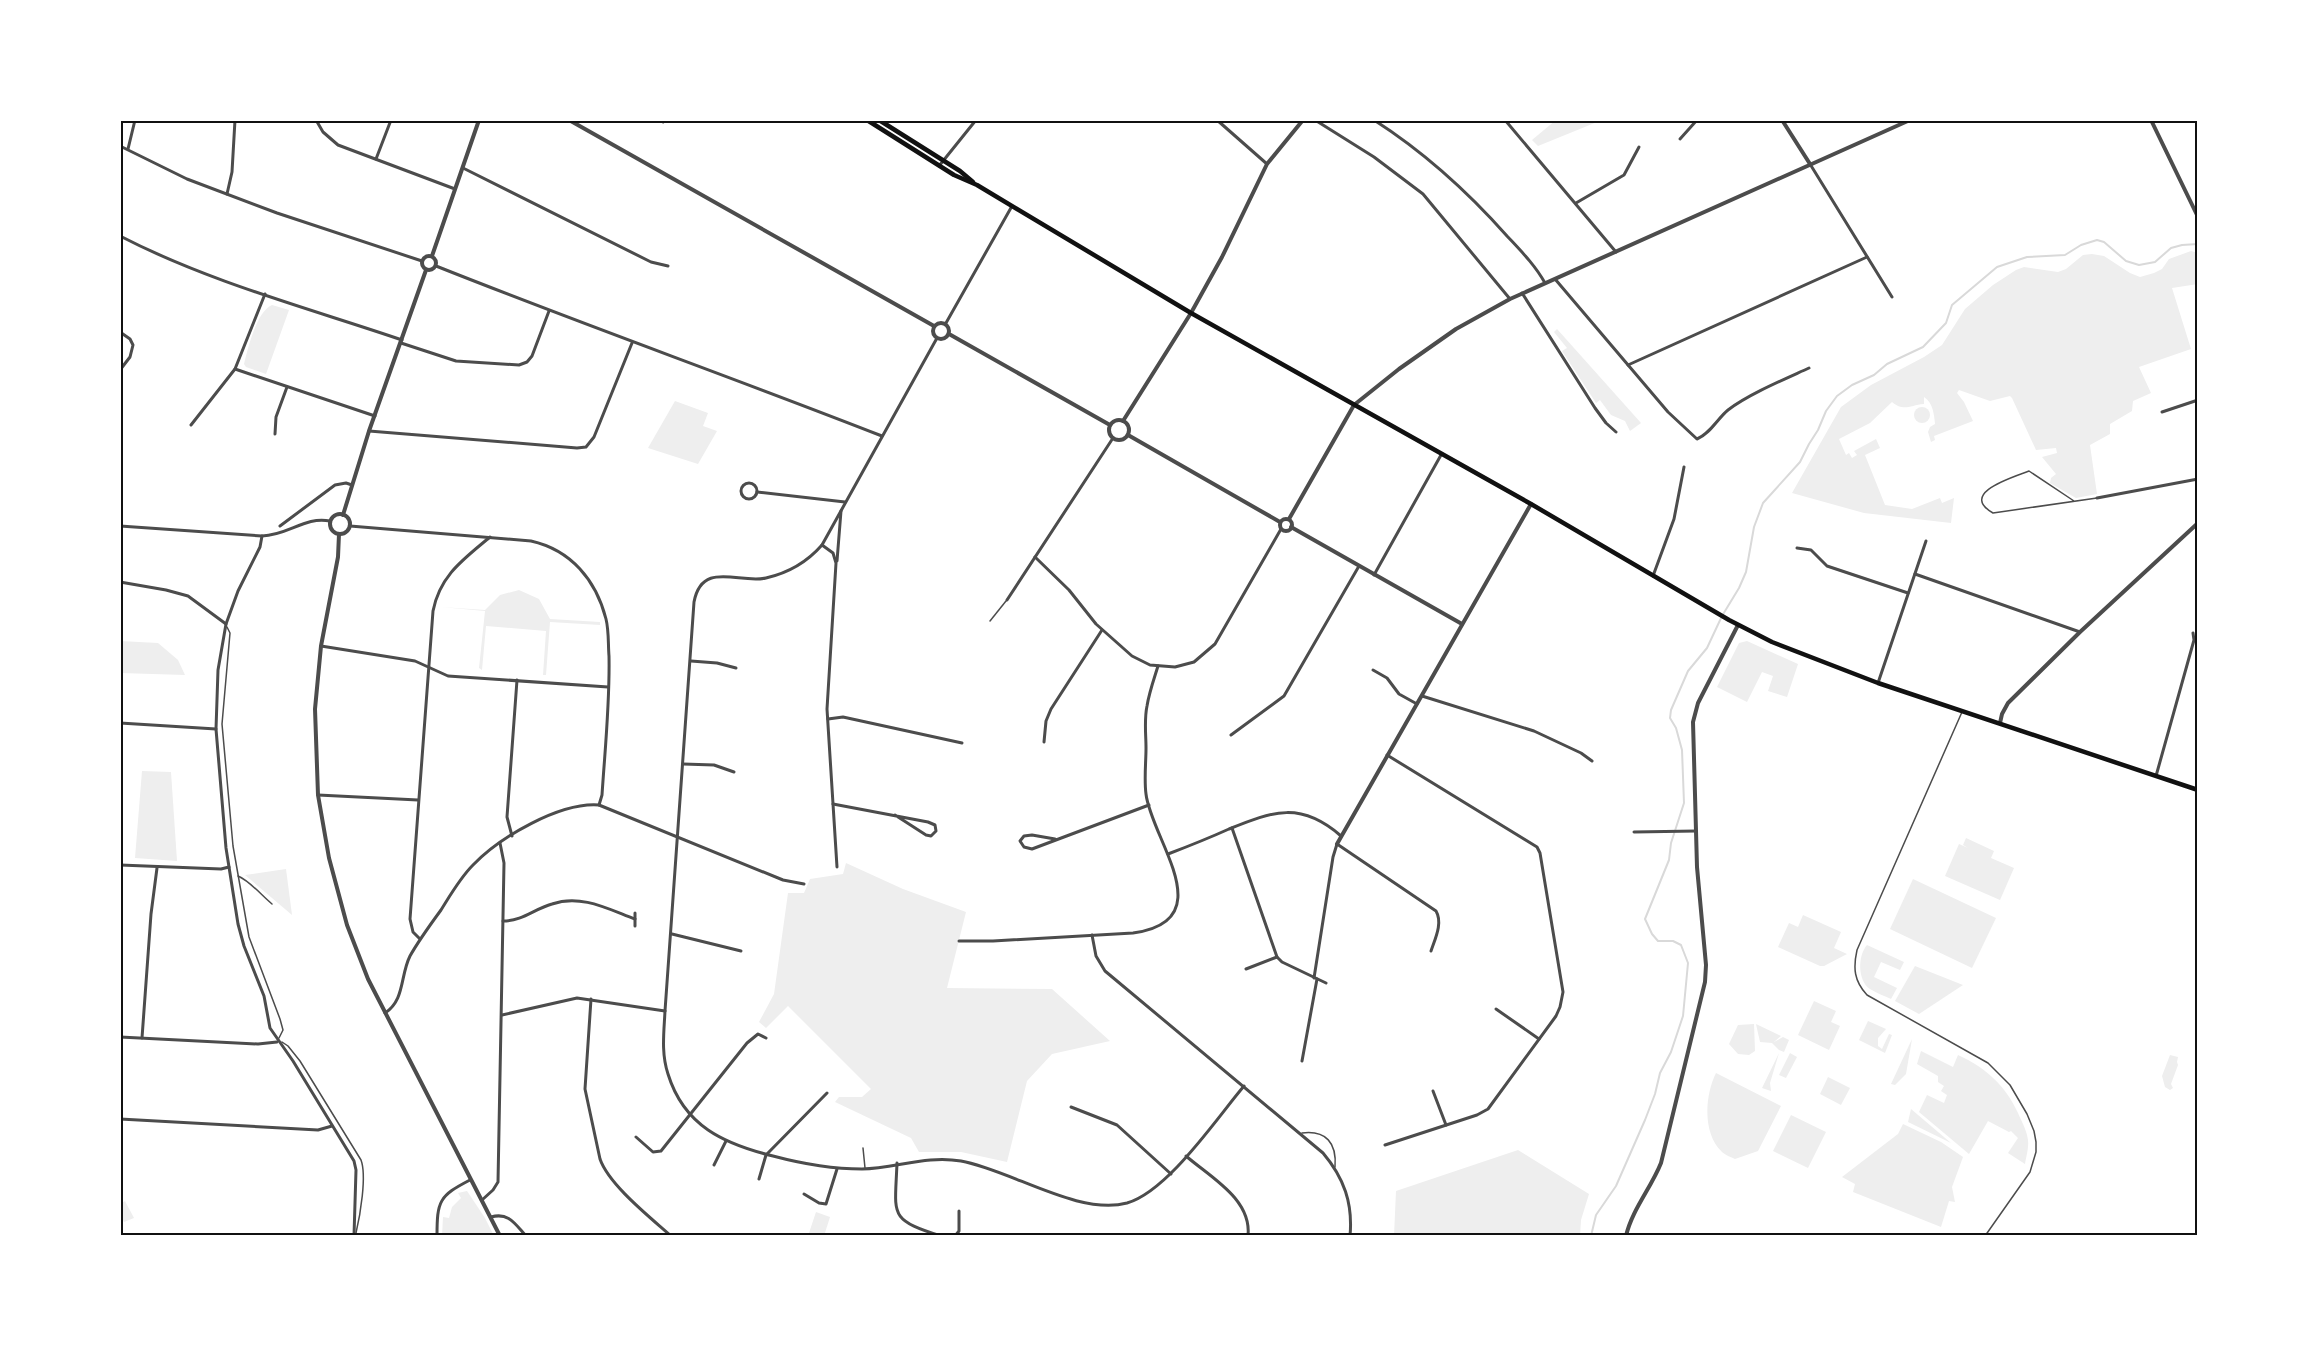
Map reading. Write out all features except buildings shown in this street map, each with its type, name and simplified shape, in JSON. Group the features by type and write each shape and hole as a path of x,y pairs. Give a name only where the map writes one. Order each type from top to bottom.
{"main road":[{"path":"867,120 939,166 977,185 1191,313 1531,504 1737,625 1804,656 1878,683 2198,790"},
{"path":"879,120 977,185"}],"street":[{"path":"128,149 135,120"},
{"path":"227,194 232,172 236,120"},
{"path":"316,120 322,132 332,141 455,189"},
{"path":"376,159 391,120"},
{"path":"432,256 479,120"},
{"path":"569,120 934,326"},
{"path":"939,166 976,120"},
{"path":"1217,120 1267,164"},
{"path":"1123,421 1191,313 1222,257 1267,164 1303,120"},
{"path":"1315,120 1374,157 1423,194 1510,299"},
{"path":"1374,120 1446,174 1489,215 1537,269 1545,284"},
{"path":"1505,120 1616,252"},
{"path":"1680,139 1697,120"},
{"path":"1782,120 1892,297"},
{"path":"1289,519 1354,405 1399,369 1456,329 1510,299 1910,120"},
{"path":"2151,120 2198,217"},
{"path":"120,146 180,175 227,194 422,261"},
{"path":"1576,203 1618,179 1628,170 1639,147"},
{"path":"463,168 651,262 668,266"},
{"path":"946,323 1012,206"},
{"path":"120,236 171,260 456,361 519,365 527,362 532,356 549,311"},
{"path":"426,270 422,261 426,256 432,256"},
{"path":"432,256 436,266"},
{"path":"1628,365 1867,257"},
{"path":"426,270 431,270 436,266"},
{"path":"436,266 549,311 882,436"},
{"path":"344,514 369,431 426,270"},
{"path":"1555,279 1674,418 1697,439 1735,405 1809,368"},
{"path":"191,425 235,369 265,294"},
{"path":"1522,294 1595,408 1616,432"},
{"path":"934,326 938,323 946,323"},
{"path":"946,323 950,330 949,334"},
{"path":"934,326 933,334 937,338 942,339 949,334"},
{"path":"120,332 126,335 133,345 130,357 120,370"},
{"path":"949,334 1110,425"},
{"path":"937,338 822,545 803,562 771,576 760,579 721,576 705,581 695,596 663,1049 665,1065 675,1091 690,1115 708,1131 726,1141 804,1165 865,1168 945,1159 970,1163 1080,1202 1117,1205 1136,1200 1154,1190 1171,1174 1244,1086"},
{"path":"369,431 586,447 594,437 632,342"},
{"path":"235,369 375,416"},
{"path":"275,434 276,417 287,387"},
{"path":"2162,412 2198,400"},
{"path":"1117,420 1123,421 1128,426 1128,435 1123,440 1113,438 1109,434 1110,425 1117,420"},
{"path":"1128,435 1280,522"},
{"path":"1007,600 1113,438"},
{"path":"1374,575 1441,455"},
{"path":"1653,576 1674,519 1684,467"},
{"path":"2097,498 2198,479"},
{"path":"750,483 756,487 757,492 753,498 748,499 742,494 741,489 750,483"},
{"path":"280,526 335,485 352,485"},
{"path":"757,492 845,502"},
{"path":"1302,1061 1333,857 1337,844 1531,504"},
{"path":"837,867 827,702 841,509"},
{"path":"120,526 262,536 280,534 312,521 330,521 336,515 344,514"},
{"path":"339,534 347,531 350,526 349,519 344,514"},
{"path":"1280,522 1283,519 1289,519"},
{"path":"1289,519 1291,527"},
{"path":"330,521 332,530 339,534"},
{"path":"1035,557 1069,590 1102,630 1138,660 1158,666 1175,667 1188,665 1200,659 1211,649 1281,529 1280,522"},
{"path":"2000,723 2008,703 2080,632 2198,523"},
{"path":"350,526 531,541 550,546 570,558 581,569 599,601 606,620 609,687 602,795 599,805"},
{"path":"1281,529 1287,531 1291,527"},
{"path":"1291,527 1462,624"},
{"path":"339,534 338,557 321,646 315,709 318,795 326,847 340,904 363,968 500,1236"},
{"path":"262,536 260,547 242,581 226,624 218,670 216,729 224,830 241,936 262,989 270,1028 293,1061 354,1161 356,1176 354,1236"},
{"path":"420,939 413,932 410,919 433,611 437,593 453,568 491,536"},
{"path":"1878,683 1926,541"},
{"path":"822,545 833,553 836,563"},
{"path":"1797,548 1811,550 1827,566 1908,593"},
{"path":"1231,735 1284,696 1359,566"},
{"path":"1915,574 2080,632"},
{"path":"120,582 188,596 226,624"},
{"path":"1626,1236 1634,1213 1661,1163 1705,982 1706,965 1698,885 1694,715 1737,625"},
{"path":"1044,742 1046,721 1051,709 1102,630"},
{"path":"2156,776 2194,640 2193,633"},
{"path":"321,646 415,662 448,676 609,687"},
{"path":"690,661 717,663 736,668"},
{"path":"959,941 1144,932 1159,925 1170,915 1178,900 1179,886 1146,796 1146,712 1158,666"},
{"path":"1373,670 1386,678 1399,694 1417,704"},
{"path":"512,836 507,817 517,680"},
{"path":"1422,696 1534,731 1581,753 1592,762"},
{"path":"828,719 843,717 962,743"},
{"path":"120,723 216,729"},
{"path":"1385,1145 1477,1114 1493,1105 1558,1012 1563,992 1538,850 1532,843 1388,755"},
{"path":"683,764 714,765 734,772"},
{"path":"318,795 418,800"},
{"path":"833,804 895,815 932,823 936,831 931,836 926,835 895,815"},
{"path":"385,1013 393,1008 399,999 407,964 420,939 466,873 482,856 500,843 560,810 599,805 783,880 804,884"},
{"path":"1055,839 1029,834 1020,841 1024,848 1029,849 1149,806"},
{"path":"1168,854 1266,814 1289,813 1317,819 1342,836"},
{"path":"1232,828 1277,957 1282,962 1326,983"},
{"path":"1634,832 1696,831"},
{"path":"482,1200 498,1182 504,863 500,843"},
{"path":"1337,844 1436,911 1439,923 1431,951"},
{"path":"120,865 157,868 221,869 229,867"},
{"path":"142,1038 151,914 157,868"},
{"path":"503,921 515,921 552,904 573,900 596,905 635,919"},
{"path":"635,913 635,926"},
{"path":"672,934 741,951"},
{"path":"1092,935 1096,956 1105,970 1323,1153 1335,1168 1350,1201 1350,1236"},
{"path":"1246,969 1277,957"},
{"path":"502,1015 565,999 591,999 665,1011"},
{"path":"591,999 585,1089 600,1159 604,1168 628,1197 671,1236"},
{"path":"1496,1009 1540,1039"},
{"path":"636,1137 649,1150 658,1153 665,1148 747,1042 758,1034 766,1038"},
{"path":"120,1037 258,1044 277,1041"},
{"path":"1433,1091 1446,1125"},
{"path":"759,1179 766,1155 827,1093"},
{"path":"1071,1107 1117,1125 1171,1174"},
{"path":"120,1119 318,1130 332,1126"},
{"path":"714,1165 726,1141"},
{"path":"1186,1156 1241,1205 1248,1222 1248,1236"},
{"path":"897,1163 896,1201 901,1218 912,1227 941,1236"},
{"path":"804,1194 819,1203 826,1204 837,1168"},
{"path":"437,1236 443,1197 470,1180"},
{"path":"955,1236 959,1231 959,1211"},
{"path":"491,1217 501,1215 509,1217 526,1236"}],"lane":[{"path":"2074,501 2029,471 1989,487 1984,493 1983,502 1986,509 1993,513 2097,498"},
{"path":"990,621 1007,600"},
{"path":"226,624 230,633 222,724 230,826 250,943 283,1030 277,1041 288,1046 300,1061 357,1153 362,1165 359,1221 354,1236"},
{"path":"1962,711 1860,943 1854,969 1858,984 1867,995 1976,1055 1997,1070 2010,1085 2027,1114 2036,1142 2036,1152 2030,1172 1985,1236"},
{"path":"237,876 248,882 256,892 272,904"},
{"path":"1301,1133 1318,1132 1326,1137 1334,1150 1335,1168"},
{"path":"863,1149 865,1168"}],"shaded area":[{"path":"1556,120 1602,120 1538,146 1532,140"},
{"path":"2191,251 2198,253 2198,284 2172,288 2191,349 2139,367 2151,393 2133,401 2132,411 2110,424 2110,434 2090,445 2097,494 2076,498 2050,483 2051,478 2056,474 2042,457 2057,453 2056,448 2036,450 2010,396 1990,401 1959,390 1957,393 1973,421 1934,436 1935,440 1931,442 1928,432 1935,424 1934,416 1931,406 1924,397 1924,404 1907,407 1900,407 1892,402 1870,423 1839,439 1846,455 1849,453 1852,458 1857,455 1854,451 1876,439 1880,448 1865,455 1885,505 1912,509 1940,498 1942,503 1954,498 1951,523 1864,513 1792,493 1841,407 1871,385 1942,345 1965,309 1993,285 2016,270 2024,267 2058,272 2066,269 2083,255 2092,254 2104,256 2140,277 2162,269 2169,259"},
{"path":"272,305 289,310 266,374 246,367 244,364 257,323 266,309"},
{"path":"1557,329 1641,423 1630,431 1625,421 1611,415 1600,400 1596,403 1562,351 1567,348 1554,332"},
{"path":"675,401 708,413 703,426 717,431 698,464 648,448"},
{"path":"1919,407 1925,407 1930,415 1928,421 1919,423 1914,418 1914,412"},
{"path":"519,590 539,599 550,619 600,622 600,625 550,622 546,675 543,675 546,631 486,626 482,670 479,668 485,611 441,607 485,610 500,595"},
{"path":"120,641 158,643 178,660 185,675 120,673"},
{"path":"1747,641 1798,664 1787,697 1768,691 1773,676 1762,672 1747,702 1717,687 1739,643"},
{"path":"142,771 171,772 177,861 135,858"},
{"path":"1966,838 1994,851 1991,858 2014,868 2000,900 1945,876 1959,844 1968,848 1963,845"},
{"path":"846,863 903,889 966,912 947,988 1052,989 1110,1041 1052,1054 1027,1081 1007,1162 961,1152 919,1152 911,1138 835,1102 839,1097 862,1097 871,1089 788,1006 766,1028 759,1022 774,994 788,893 804,893 810,879 843,874"},
{"path":"286,869 292,915 245,875"},
{"path":"1913,879 1996,918 1972,968 1890,929"},
{"path":"1803,915 1841,932 1834,948 1847,954 1820,966 1778,947 1789,923 1798,927"},
{"path":"1867,945 1904,962 1900,970 1881,962 1874,977 1897,988 1891,999 1870,989 1863,980 1860,967"},
{"path":"1915,966 1963,985 1919,1014 1895,1001"},
{"path":"1814,1001 1836,1011 1831,1022 1840,1026 1829,1050 1798,1035"},
{"path":"1868,1021 1886,1029 1878,1038 1878,1046 1882,1049 1889,1034 1892,1035 1885,1053 1859,1040"},
{"path":"1754,1024 1755,1051 1749,1055 1738,1054 1729,1044 1738,1025"},
{"path":"1756,1024 1781,1036 1774,1042 1783,1037 1789,1040 1784,1052 1772,1043 1760,1042"},
{"path":"1912,1039 1906,1074 1895,1085 1891,1084"},
{"path":"1921,1051 1953,1067 1958,1055 1994,1078 2013,1103 2027,1133 2028,1146 2025,1164 2008,1153 2018,1138 2011,1131 1988,1121 1969,1154 1919,1112 1927,1095 1944,1103 1947,1095 1941,1091 1944,1086 1938,1082 1938,1076 1917,1064"},
{"path":"1779,1053 1770,1083 1771,1091 1762,1088"},
{"path":"1790,1053 1797,1057 1786,1078 1779,1075"},
{"path":"2170,1055 2178,1057 2178,1065 2171,1084 2173,1088 2170,1090 2165,1087 2162,1076"},
{"path":"1716,1073 1781,1106 1758,1151 1735,1159 1723,1153 1711,1135 1707,1114 1709,1092"},
{"path":"1828,1077 1850,1088 1841,1105 1820,1094"},
{"path":"1911,1109 1951,1143 1908,1122"},
{"path":"1791,1115 1826,1132 1808,1168 1773,1151"},
{"path":"1903,1124 1941,1142 1963,1157 1952,1187 1955,1202 1949,1201 1941,1227 1853,1192 1855,1184 1842,1177 1898,1134"},
{"path":"1518,1150 1589,1194 1581,1220 1580,1236 1394,1236 1396,1191"},
{"path":"467,1191 494,1236 442,1236 443,1217 449,1218 452,1207 461,1198 458,1193"},
{"path":"125,1201 134,1218 124,1222 120,1213 120,1204"},
{"path":"816,1212 830,1217 824,1236 808,1236"}],"waterway":[{"path":"1591,1236 1596,1215 1616,1186 1645,1120 1660,1073 1671,1052 1683,1016 1688,963 1681,945 1673,941 1658,941 1645,919 1669,860 1671,843 1684,803 1682,750 1676,728 1670,718 1671,710 1688,671 1707,648 1722,616 1739,588 1746,572 1754,527 1763,503 1800,462 1826,411 1837,396 1852,385 1874,375 1887,364 1923,347 1946,323 1952,305 1997,267 2027,257 2065,255 2081,245 2097,240 2104,242 2126,261 2139,265 2155,262 2171,248 2198,244"}]}
